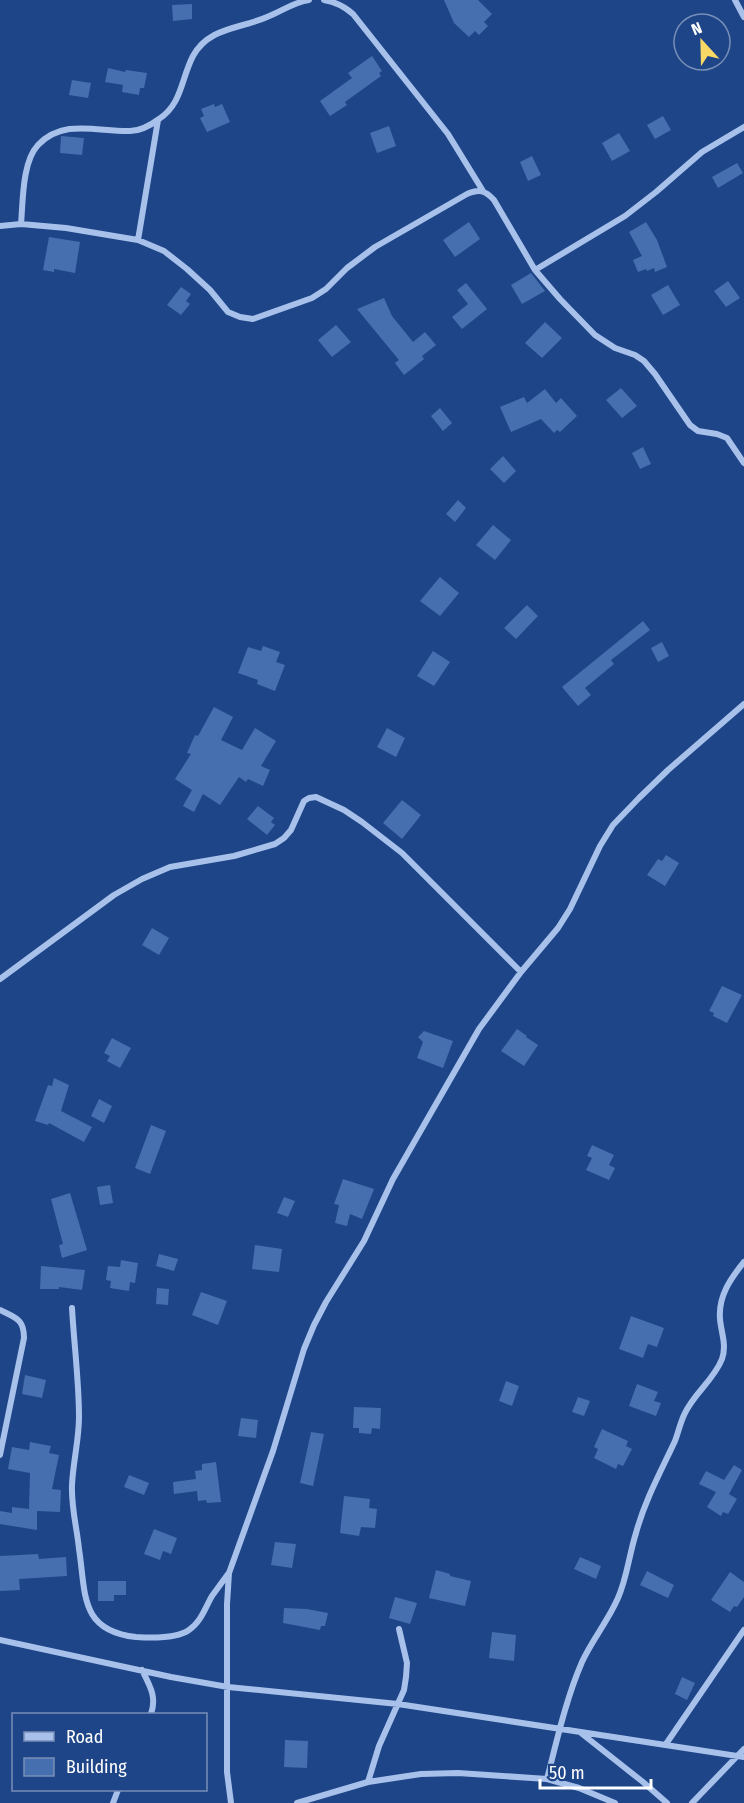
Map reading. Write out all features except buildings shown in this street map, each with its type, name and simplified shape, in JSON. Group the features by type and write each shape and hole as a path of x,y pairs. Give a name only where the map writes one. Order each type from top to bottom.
{"street":[{"path":"21,224 30,159 39,144 60,131 77,128 130,131 158,120 169,112 176,102 194,54 211,36 230,27 266,18 298,1 309,0"},
{"path":"324,0 337,1 353,14 437,120 483,191 494,200 535,270 560,299 595,335 615,348 644,361 670,394 690,425 698,431 726,438 744,463"},
{"path":"735,0 744,17"},
{"path":"138,240 158,120"},
{"path":"535,270 625,216 702,152 744,127"},
{"path":"0,226 21,224 66,228 138,240 164,251 187,269 210,290 228,312 253,319 312,298 375,247 467,194 483,191"},
{"path":"231,1803 227,1772 226,1604 229,1574 273,1451 304,1349 314,1325 364,1241 393,1179 479,1029 521,972 558,928 613,825 668,770 744,704"},
{"path":"0,979 114,895 142,879 170,867 234,856 275,844 291,830 304,801 316,797 324,799 353,816 402,853 521,972"},
{"path":"547,1779 560,1729 583,1661 618,1598 647,1500 675,1441 684,1415 722,1358 724,1336 720,1304 724,1291 744,1262"},
{"path":"72,1308 79,1440 72,1503 84,1590 87,1605 94,1618 110,1631 124,1635 141,1637 183,1633 191,1629 202,1617 214,1594 229,1574"},
{"path":"0,1310 18,1320 24,1328 24,1338 0,1455"},
{"path":"368,1782 405,1684 407,1663 399,1629"},
{"path":"666,1744 744,1630"},
{"path":"0,1640 228,1687 398,1704 741,1756"},
{"path":"141,1670 153,1692 151,1713"},
{"path":"579,1732 667,1803"},
{"path":"692,1803 741,1756 744,1749"},
{"path":"297,1803 368,1782 421,1774 458,1773 547,1779 579,1788 615,1803"}]}
